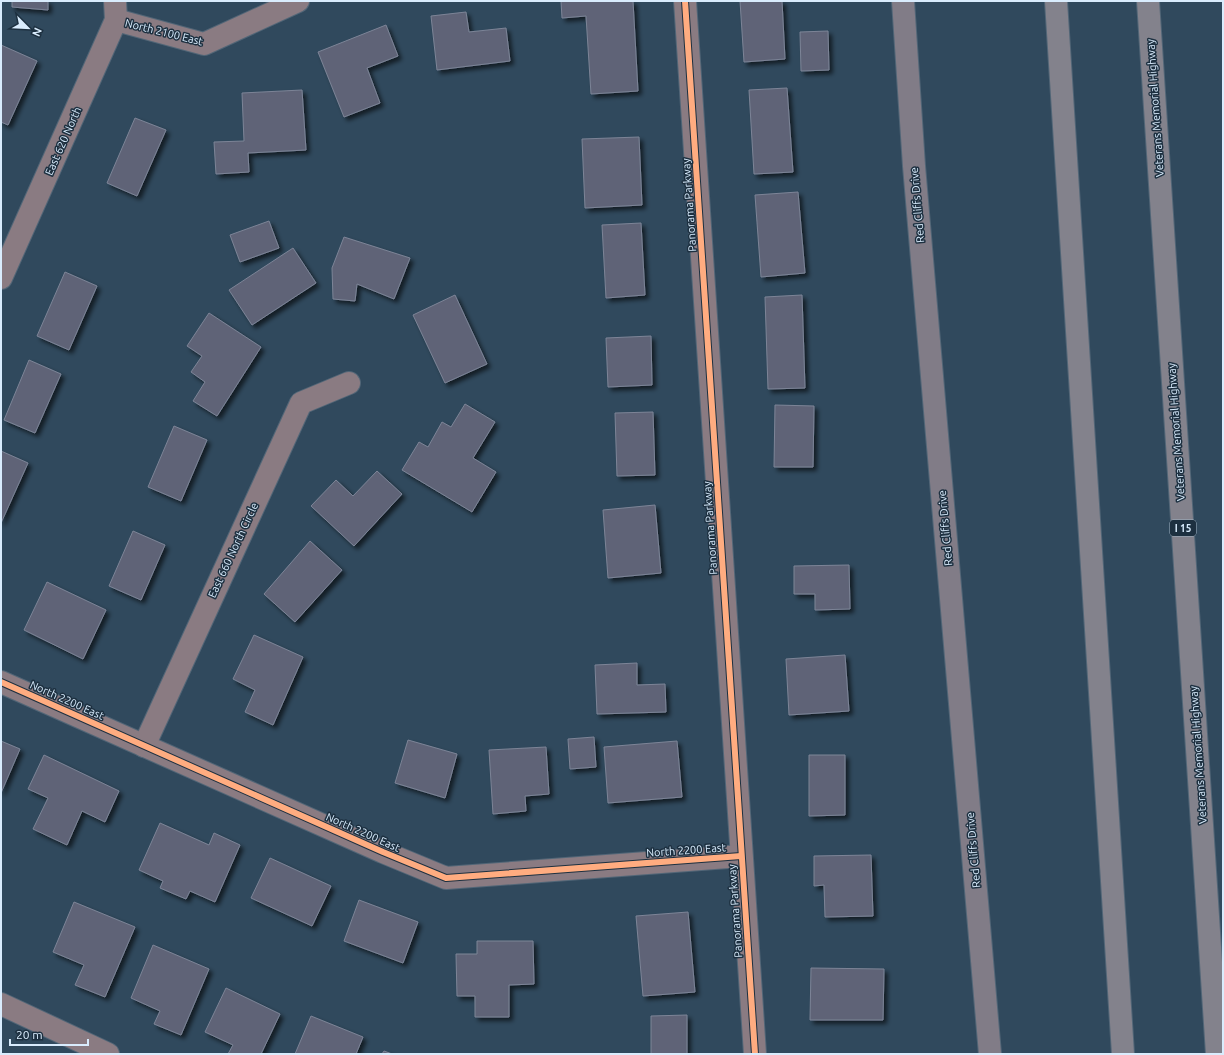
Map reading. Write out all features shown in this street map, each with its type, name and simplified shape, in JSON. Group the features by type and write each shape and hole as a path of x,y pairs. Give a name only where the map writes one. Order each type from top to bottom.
{"highway":[{"path":"1056,1 1124,1054"},
{"name":"Veterans Memorial Highway","path":"1148,1 1217,1054"}],"main road":[{"name":"Red Cliffs Drive","path":"903,1 914,166 990,1054"}],"street":[{"name":"North 2100 East","path":"116,10 204,44 298,1"},
{"name":"Panorama Parkway","path":"685,1 754,1054"},
{"name":"East 620 North","path":"1,278 116,10"},
{"name":"East 660 North Circle","path":"144,746 301,403 349,382"},
{"name":"North 2200 East","path":"1,682 446,878 742,856"},
{"path":"1,1004 108,1054"}],"building":[{"path":"12,1 48,1 48,10 12,7"},
{"path":"561,1 633,1 638,91 591,94 586,16 562,18"},
{"path":"740,1 782,1 785,59 744,62"},
{"path":"466,12 469,32 506,28 510,61 437,70 431,16"},
{"path":"386,25 398,56 367,68 380,103 344,117 318,52"},
{"path":"828,31 829,70 801,71 800,32"},
{"path":"1,45 37,61 8,125 1,122"},
{"path":"787,88 793,172 754,174 749,90"},
{"path":"302,90 306,150 248,153 249,172 216,174 214,142 244,141 242,93"},
{"path":"135,118 166,130 137,196 107,183"},
{"path":"639,137 642,205 585,208 582,139"},
{"path":"798,192 805,273 761,277 755,195"},
{"path":"269,221 279,248 240,262 230,235"},
{"path":"641,223 645,295 606,298 602,225"},
{"path":"344,237 410,258 394,299 357,284 355,301 333,299 332,268"},
{"path":"293,248 316,283 252,325 229,290"},
{"path":"65,272 97,286 69,350 37,336"},
{"path":"455,295 487,364 445,383 413,315"},
{"path":"802,295 805,388 768,389 765,297"},
{"path":"209,313 261,347 217,416 193,401 205,382 191,372 202,356 187,346"},
{"path":"651,336 652,385 608,387 606,338"},
{"path":"29,360 61,374 35,433 4,420"},
{"path":"465,404 495,422 473,458 496,472 472,512 402,470 419,442 428,447 442,422 451,427"},
{"path":"775,405 814,406 813,467 774,467"},
{"path":"653,412 655,475 617,476 615,413"},
{"path":"174,426 207,440 181,501 148,487"},
{"path":"1,451 28,463 1,523"},
{"path":"377,471 402,494 354,546 311,506 336,480 353,496"},
{"path":"655,505 661,573 608,578 603,510"},
{"path":"133,531 165,545 141,600 109,586"},
{"path":"310,541 342,570 295,622 264,594"},
{"path":"849,565 850,609 815,610 815,594 794,594 794,566"},
{"path":"47,582 106,610 83,659 24,630"},
{"path":"254,635 303,657 273,725 245,712 255,690 233,679"},
{"path":"845,655 849,711 789,715 786,659"},
{"path":"637,663 637,685 665,684 666,712 597,714 595,665"},
{"path":"594,737 596,767 570,769 568,739"},
{"path":"408,740 457,754 445,798 395,783"},
{"path":"1,741 20,749 1,793"},
{"path":"677,741 682,797 608,803 604,747"},
{"path":"546,747 549,794 525,796 526,811 493,814 489,750"},
{"path":"44,755 119,791 105,822 82,811 67,845 33,829 48,798 28,789"},
{"path":"809,755 845,755 845,815 809,816"},
{"path":"160,823 209,845 214,833 240,845 215,902 190,891 186,899 160,888 163,881 139,870"},
{"path":"871,855 873,916 825,917 824,885 814,886 814,856"},
{"path":"270,858 331,886 312,926 251,898"},
{"path":"359,900 418,922 403,963 344,941"},
{"path":"74,902 135,927 105,997 75,985 84,965 53,952"},
{"path":"688,912 695,992 643,996 636,916"},
{"path":"477,941 533,941 534,984 509,985 509,1017 475,1017 475,996 457,996 456,954 477,954"},
{"path":"153,945 209,969 181,1035 154,1024 160,1011 131,998"},
{"path":"811,968 884,969 883,1020 810,1020"},
{"path":"226,988 280,1014 261,1054 228,1054 233,1045 205,1032"},
{"path":"687,1015 687,1054 651,1054 651,1016"},
{"path":"311,1016 363,1037 356,1054 295,1054"},
{"path":"384,1051 392,1054 382,1054"}],"cycle path":[{"path":"685,1 755,1054"},
{"path":"1,682 383,852 446,878 741,856"}]}
